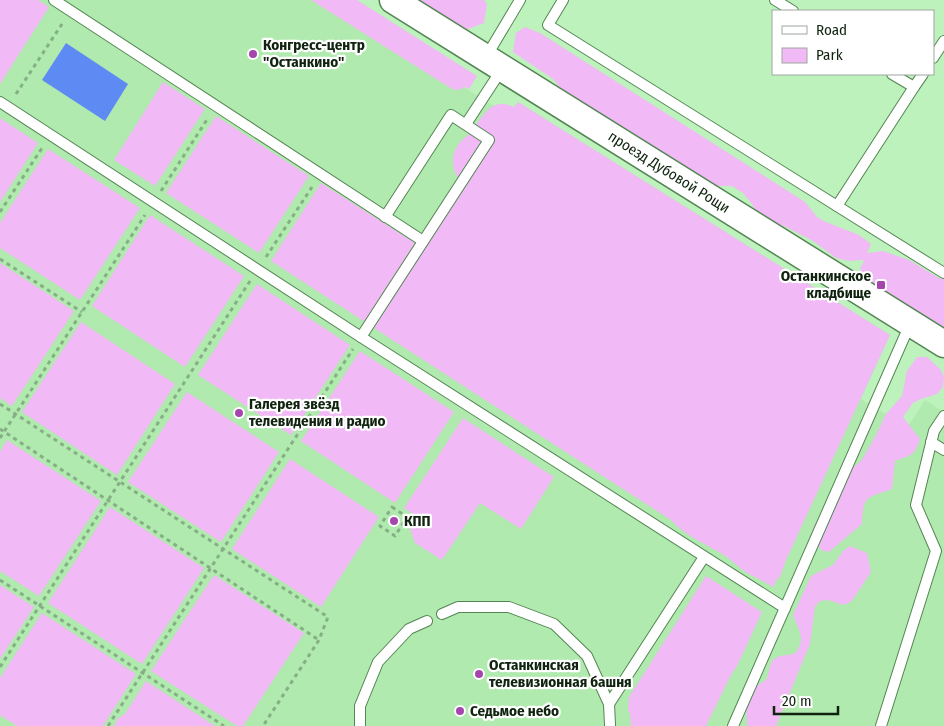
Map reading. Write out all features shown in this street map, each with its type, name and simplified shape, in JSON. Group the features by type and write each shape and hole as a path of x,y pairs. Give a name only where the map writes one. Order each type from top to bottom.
{"street":[{"name":"проезд Дубовой Рощи","path":"393,0 944,344"}],"lane":[{"path":"54,0 423,241"},
{"path":"466,124 520,0"},
{"path":"562,0 548,24 944,273"},
{"path":"775,0 791,10"},
{"path":"934,56 944,41"},
{"path":"894,75 914,87"},
{"path":"837,206 922,75"},
{"path":"4,105 361,337 786,608"},
{"path":"361,337 489,140 451,115 385,217"},
{"path":"733,726 910,323"},
{"path":"881,726 940,554 916,505 934,431 944,416"},
{"path":"931,442 944,450"},
{"path":"609,704 704,557"},
{"path":"442,614 458,607 510,607 554,624 588,656 609,704 610,725"},
{"path":"360,726 360,706 378,662 409,629 427,620"}],"path":[{"path":"4,105 70,11"},
{"path":"0,438 216,107"},
{"path":"0,212 50,135"},
{"path":"0,667 320,175"},
{"path":"0,259 82,312"},
{"path":"108,726 361,337"},
{"path":"0,404 328,617 319,640 263,726"},
{"path":"0,429 319,640"},
{"path":"392,507 407,517 395,536 380,526 392,507"},
{"path":"0,580 224,726"}],"shaded area":[{"path":"0,0 326,0 508,115 518,102 890,335 861,399 907,428 925,400 944,412 944,726 0,726"}],"green space":[{"path":"0,0 38,0 49,7 0,84"},
{"path":"311,0 357,0 477,76 469,89 465,87 459,90 452,89"},
{"path":"406,0 484,0 487,4 484,23 458,33"},
{"path":"525,27 540,33 805,202 817,217 859,235 871,244 867,253 883,251 909,260 939,278 944,279 944,330 868,283 860,269 864,260 849,261 836,258 813,241 784,226 771,224 759,217 743,193 732,186 705,186 616,123 600,126 553,79 513,52 516,33"},
{"path":"163,82 205,109 155,186 114,160"},
{"path":"518,102 890,335 786,560 780,577 773,587 746,572 724,555 683,531 671,520 374,328 464,186 454,170 453,158 457,147 489,109 499,104 514,107"},
{"path":"216,116 309,176 259,253 166,193"},
{"path":"0,118 38,143 0,202"},
{"path":"48,149 140,208 80,300 0,248 0,223"},
{"path":"321,183 415,243 365,322 271,261"},
{"path":"150,215 244,276 185,367 92,306"},
{"path":"0,263 74,311 12,406 0,398"},
{"path":"257,284 350,345 291,435 198,375"},
{"path":"81,322 175,384 117,475 22,412"},
{"path":"360,351 454,412 395,503 301,441"},
{"path":"917,357 927,357 941,370 944,377 943,387 937,394 913,403 903,417 920,439 916,449 908,456 895,461 892,489 868,499 865,503 862,524 829,552 821,550 813,536 813,528 840,478 861,461 886,414 902,396 907,371"},
{"path":"187,392 279,452 221,542 128,482"},
{"path":"463,418 554,477 521,529 480,503 442,560 415,543 409,526 416,516 404,508"},
{"path":"7,440 101,501 39,596 0,571 0,452"},
{"path":"290,459 379,517 321,607 232,549"},
{"path":"110,507 204,568 142,664 48,603"},
{"path":"850,546 867,553 871,572 852,601 844,605 828,600 820,601 815,607 810,644 776,726 747,726 746,706 752,689 767,679 774,659 794,654 798,649 801,635 793,615 811,576 833,565 843,551"},
{"path":"214,575 304,633 243,726 237,726 151,671"},
{"path":"706,576 762,612 737,666 706,726 631,726 630,713 628,711 629,697"},
{"path":"0,585 34,607 0,659"},
{"path":"42,613 136,674 103,726 17,726 0,715 0,678"},
{"path":"146,681 215,726 114,726 118,718 125,714"}],"water":[{"path":"66,43 128,84 105,121 42,80"}],"place":[{"name":"Конгресс-центр \"Останкино\"","path":"253,54"},
{"name":"Останкинское кладбище","path":"881,285"},
{"name":"Галерея звёзд телевидения и радио","path":"239,413"},
{"name":"КПП","path":"394,521"},
{"name":"Останкинская телевизионная башня","path":"479,674"},
{"name":"Седьмое небо","path":"460,711"}]}
